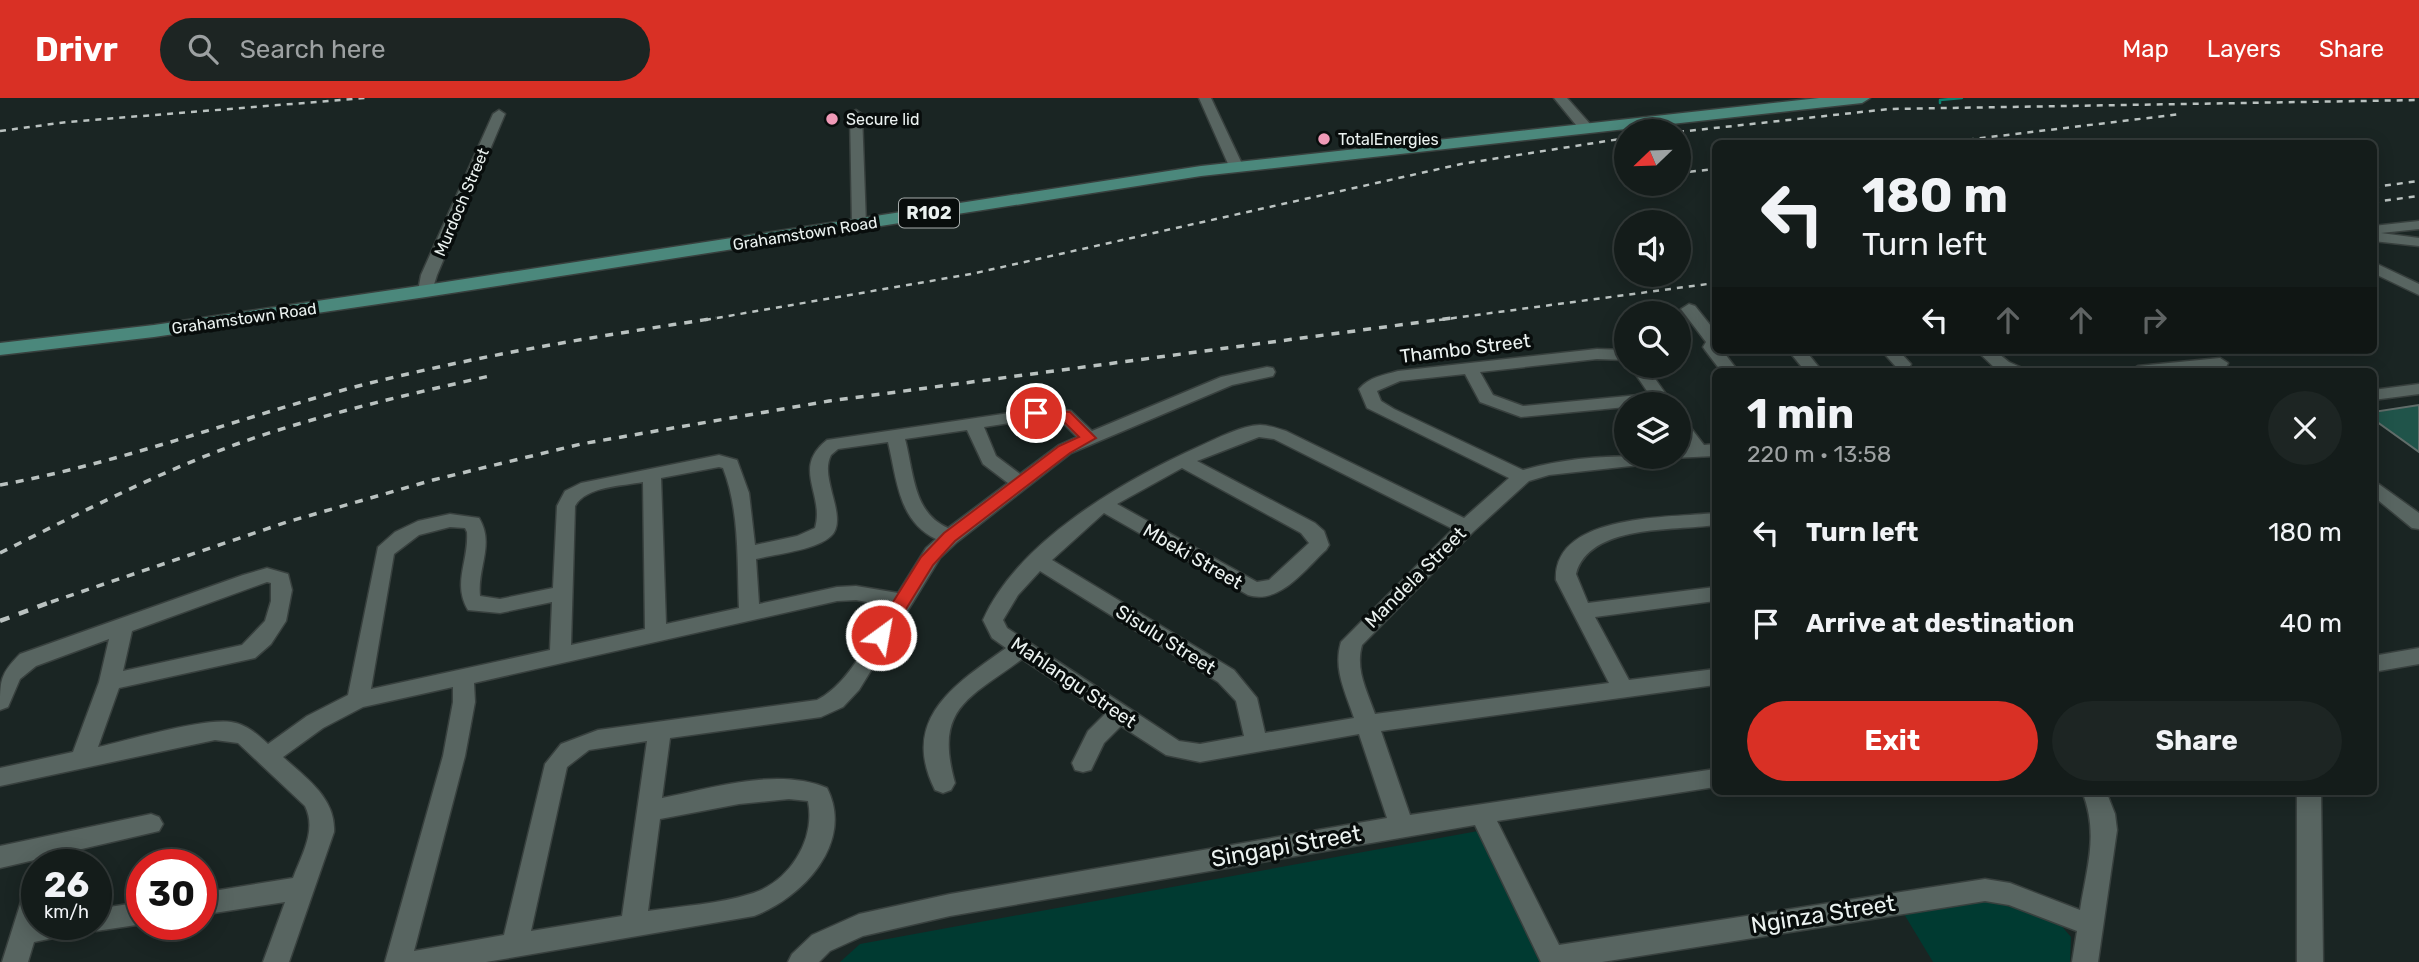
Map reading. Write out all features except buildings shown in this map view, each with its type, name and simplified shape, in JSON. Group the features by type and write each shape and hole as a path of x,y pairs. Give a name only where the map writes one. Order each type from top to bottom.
{"main road":[{"name":"Grahamstown Road","path":"0,349 154,331 426,291 1236,166 1862,98"}],"street":[{"path":"1205,98 1236,166"},
{"path":"1560,98 1586,128"},
{"name":"Murdoch Street","path":"426,291 429,275 499,114"},
{"path":"856,114 859,225"},
{"path":"2385,238 2419,225"},
{"path":"2385,238 2419,241"},
{"path":"2385,238 2419,250"},
{"path":"2377,269 2419,290"},
{"path":"1691,312 1712,338"},
{"name":"Thambo Street","path":"1522,477 1388,413 1373,404 1367,395 1368,389 1378,382 1398,376 1597,354 1614,355"},
{"path":"1717,354 1728,368"},
{"path":"1799,354 1811,368"},
{"path":"1893,354 1903,364"},
{"path":"1989,354 2003,366 2010,368"},
{"path":"2209,354 2225,367"},
{"path":"2203,368 2225,367"},
{"path":"1470,368 1486,398 1521,412 1614,405"},
{"path":"515,945 559,758 574,746 585,742 821,708 835,701 851,684 927,561 950,537 1065,449 1227,381 1267,372"},
{"path":"2377,394 2419,389"},
{"path":"746,554 802,542 824,532 828,521 818,469 819,458 826,447 848,440 1058,413 1071,419 1088,438"},
{"path":"974,423 987,459 996,468 1023,483"},
{"name":"Mahlangu Street","path":"1466,527 1273,433 1259,431 1138,482 1104,505 1019,580 994,612 993,620 999,633 1174,748 1187,752 1257,745 1368,724 1712,677"},
{"path":"895,435 912,509 926,526 950,537"},
{"path":"1691,436 1707,451"},
{"path":"560,654 566,506 572,495 588,487 719,461 731,464 737,481 750,612"},
{"name":"Mbeki Street","path":"1104,505 1255,590 1275,586 1319,545 1317,536 1308,528 1185,462"},
{"name":"Mandela Street","path":"1402,826 1349,672 1348,659 1352,642 1466,527 1522,477 1548,469 1614,462"},
{"path":"652,475 656,633"},
{"path":"2377,489 2419,523"},
{"path":"1623,690 1564,574 1570,562 1594,538 1712,519"},
{"path":"358,700 385,552 399,537 446,523 472,523 477,533 470,600 475,605 500,606 561,593"},
{"name":"Sisulu Street","path":"1040,562 1226,676 1246,698 1257,745"},
{"path":"0,701 11,674 21,665 123,625 259,577 275,575 281,579 282,587 273,630 265,642 248,652 110,682"},
{"path":"268,756 315,722 358,700 750,612 848,593 902,601"},
{"path":"1582,611 1712,594"},
{"path":"82,759 110,682 123,625"},
{"path":"943,783 933,750 939,717 957,698 1022,648"},
{"path":"2377,663 2419,656"},
{"path":"398,962 454,756 464,702 463,678"},
{"path":"1083,764 1096,737 1120,713"},
{"path":"0,777 223,730 246,737 313,799 323,819 322,832 276,962"},
{"path":"633,926 660,732"},
{"name":"Singapi Street","path":"802,962 821,943 859,925 1093,878 1402,826 1712,778"},
{"path":"416,962 738,909 782,892 798,878 810,859 822,813 819,795 803,788 775,789 650,811"},
{"path":"2085,962 2105,830 2103,814 2096,795"},
{"path":"2309,795 2309,962"},
{"path":"1482,814 1553,960"},
{"path":"66,849 151,824"},
{"path":"0,858 21,857"},
{"path":"217,901 302,888"},
{"name":"Nginza Street","path":"1553,960 1968,891 2010,894 2090,925"},
{"path":"15,962 23,940"}],"green space":[{"path":"1478,831 1540,962 840,962 860,944"},
{"path":"1989,900 2059,923 2071,937 2070,962 1933,962 1904,914"}],"waterway":[{"path":"1940,103 1940,100 1962,98"}],"railway":[{"path":"0,131 67,122 366,98"},
{"path":"1691,131 1889,109 2419,100"},
{"path":"1965,140 2181,114"},
{"path":"705,320 971,274 1461,164 1614,140"},
{"path":"1691,172 1712,169"},
{"path":"2377,186 2419,181"},
{"path":"2377,201 2419,196"},
{"path":"1439,320 1712,283"},
{"path":"0,485 88,465 304,401 438,367 716,318"},
{"path":"51,602 287,522 433,480 581,444 829,401 1452,318"},
{"path":"0,553 127,490 257,437 345,411 494,375"},
{"path":"0,621 56,600"}],"place":[{"name":"Secure lid","path":"832,119"},
{"name":"TotalEnergies","path":"1324,139"}],"route":[{"path":"881,635 933,553 1065,449 1088,438 1065,415 1036,413"}]}
